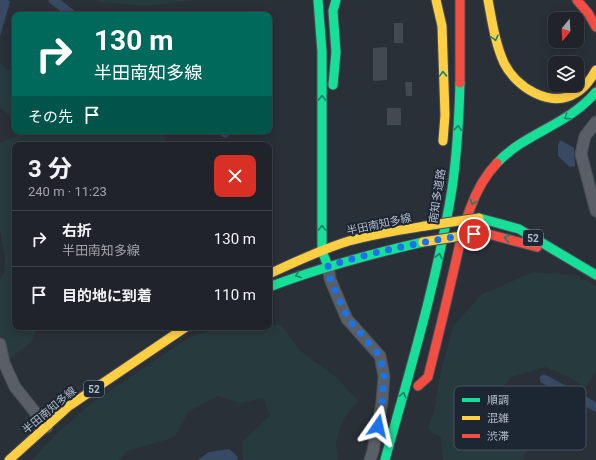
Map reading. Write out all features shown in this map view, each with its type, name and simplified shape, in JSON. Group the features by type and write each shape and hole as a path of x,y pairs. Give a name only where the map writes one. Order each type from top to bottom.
{"main road":[{"path":"317,0 322,52 322,251 328,266"},
{"path":"332,0 336,52 332,92"},
{"path":"333,11 336,0"},
{"path":"436,0 442,26 445,115 442,153"},
{"name":"南知多道路","path":"385,460 434,279 450,198 461,88 462,29 460,0"},
{"path":"488,0 494,37 500,55 518,82 528,91 544,97 558,98 570,96 582,90 590,81 596,70"},
{"path":"577,0 588,13 596,27"},
{"path":"588,0 596,10"},
{"path":"462,203 450,258 417,389 428,377 462,239 474,198 483,182 503,156 514,147 572,114 584,105 596,92"},
{"path":"331,108 329,123 331,185"},
{"path":"434,279 429,267 437,215"},
{"name":"半田南知多線","path":"272,273 322,251 333,243 425,226 479,218 519,229 582,268"},
{"name":"半田南知多線","path":"272,286 301,274 351,259 423,242 474,234 492,235 537,247 596,275"},
{"path":"328,266 333,243"},
{"name":"半田南知多線","path":"9,460 69,406 182,330"}],"street":[{"path":"596,122 585,136 581,154 596,211"},
{"path":"328,266 330,279 348,319 380,356 384,376 382,402 370,460"},
{"path":"0,344 4,363 15,387 46,427"}],"green space":[{"path":"97,0 193,0 145,6 101,2"},
{"path":"0,63 5,68 12,71 12,118 0,108"},
{"path":"17,134 162,134 166,142 12,142 12,330 37,330 30,343 11,358 0,357 0,279 4,273 5,256 0,231 0,143 16,136"},
{"path":"534,272 578,276 596,286 596,372 586,387 582,386 567,376 545,367 512,377 504,386 454,386 454,450 527,450 523,460 443,460 441,438 428,429 434,410 441,371 453,326 482,294"},
{"path":"272,325 281,325 299,350 335,376 358,401 343,420 336,442 338,460 243,460 242,442 270,415 263,398 240,403 218,396 188,412 175,437 127,451 119,460 32,460 56,434 93,402 190,337 213,330 272,330"}],"water":[{"path":"0,0 8,0 10,2 0,36"},
{"path":"560,140 574,148 575,166 570,167 558,156 558,145"},
{"path":"229,449 238,457 237,460 198,460 209,452"}],"building":[{"path":"394,23 403,23 403,43 394,43"},
{"path":"387,47 387,80 373,81 373,48"},
{"path":"405,82 412,82 412,96 406,96"},
{"path":"387,108 401,108 401,125 387,125"}],"waterway":[{"path":"53,0 69,12"},
{"path":"544,379 557,386"},
{"path":"586,402 596,407"}],"traffic: fast":[{"path":"318,0 322,52 322,251 328,266"},
{"path":"333,85 336,52 333,11 336,0"},
{"path":"385,460 431,291 446,223 455,163 460,83"},
{"path":"497,163 508,152 560,121 585,104 596,92"},
{"path":"479,218 519,229 596,275"},
{"path":"272,286 345,262 423,242"}],"traffic: slow":[{"path":"436,0 442,26 445,115 443,141"},
{"path":"488,0 496,40 504,63 509,72 525,87 545,97 566,97 582,89 596,70"},
{"path":"425,226 479,218"},
{"path":"272,273 339,244 377,234 425,226"},
{"path":"423,242 474,234"},
{"path":"9,460 69,406 182,330"}],"traffic: jam":[{"path":"460,0 460,83"},
{"path":"577,0 588,13 596,27"},
{"path":"418,386 428,377 466,219 479,189 487,175 497,163"},
{"path":"474,234 492,235 537,247"}],"route":[{"path":"378,426 384,376 380,356 348,319 330,279 328,266 423,242 474,234"}]}
